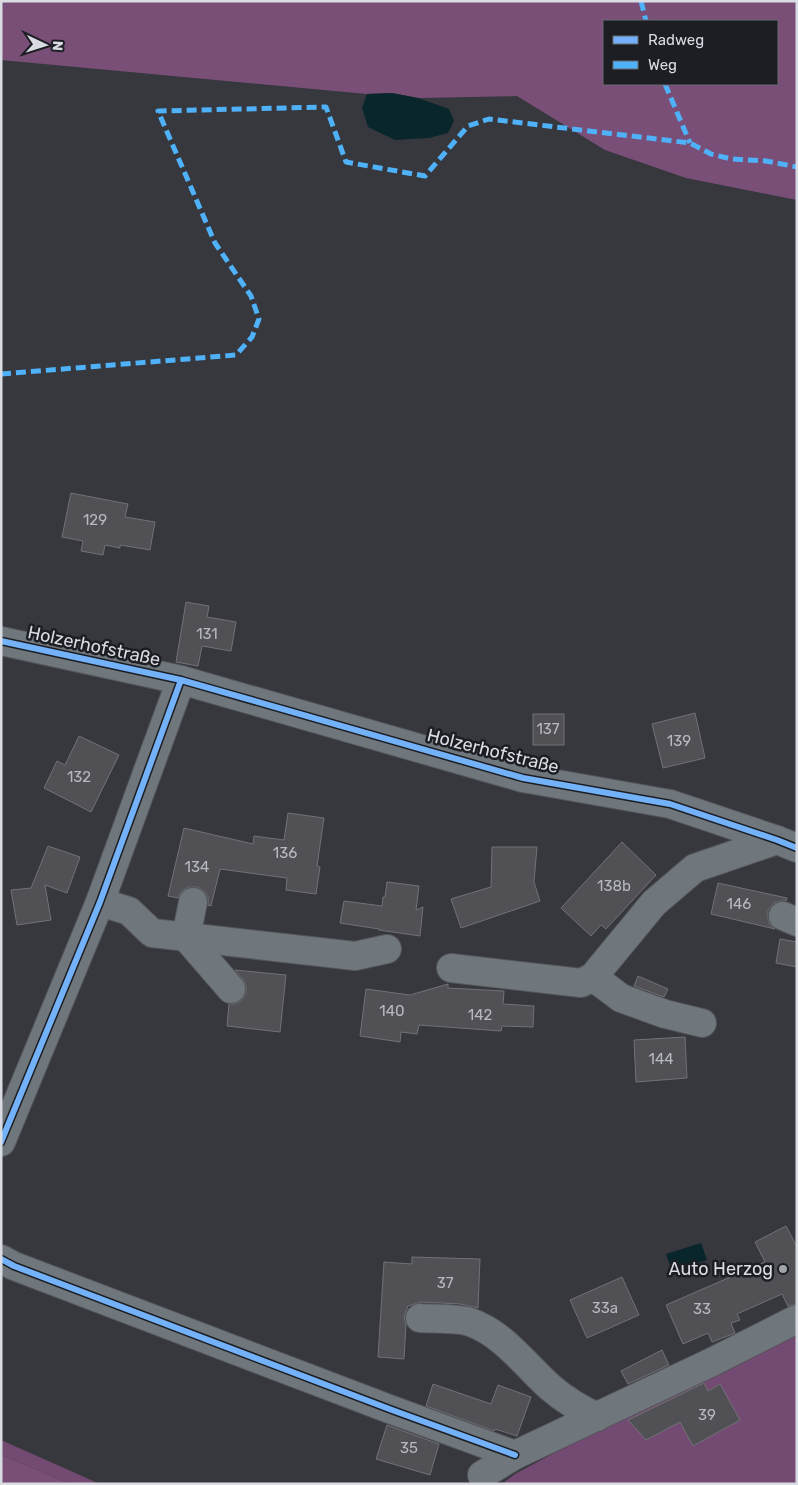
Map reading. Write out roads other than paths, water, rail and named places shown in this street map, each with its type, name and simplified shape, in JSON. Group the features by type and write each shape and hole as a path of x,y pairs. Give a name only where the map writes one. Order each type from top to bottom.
{"street":[{"name":"Holzerhofstraße","path":"1,640 181,680 523,778 670,804 787,844"},
{"name":"Holzerhofstraße","path":"1,1142 100,902 181,680"},
{"name":"Holzerhofstraße","path":"593,977 654,903 695,868 787,844"},
{"path":"100,902 129,912 152,933 355,956 387,949"},
{"path":"186,937 193,902"},
{"path":"186,937 231,989"},
{"path":"451,968 582,983 593,977 621,998 665,1014 702,1023"},
{"path":"1,1259 14,1266 516,1455"},
{"path":"420,1318 468,1321 487,1329 519,1355 552,1388 581,1410 597,1417"},
{"path":"482,1475 516,1455 712,1362 797,1319"}],"water":[{"path":"392,93 418,98 449,109 454,121 448,133 429,138 395,140 368,127 362,108 367,94"},
{"path":"701,1243 707,1260 672,1271 666,1254"}],"place":[{"name":"Auto Herzog","path":"783,1269"}]}
